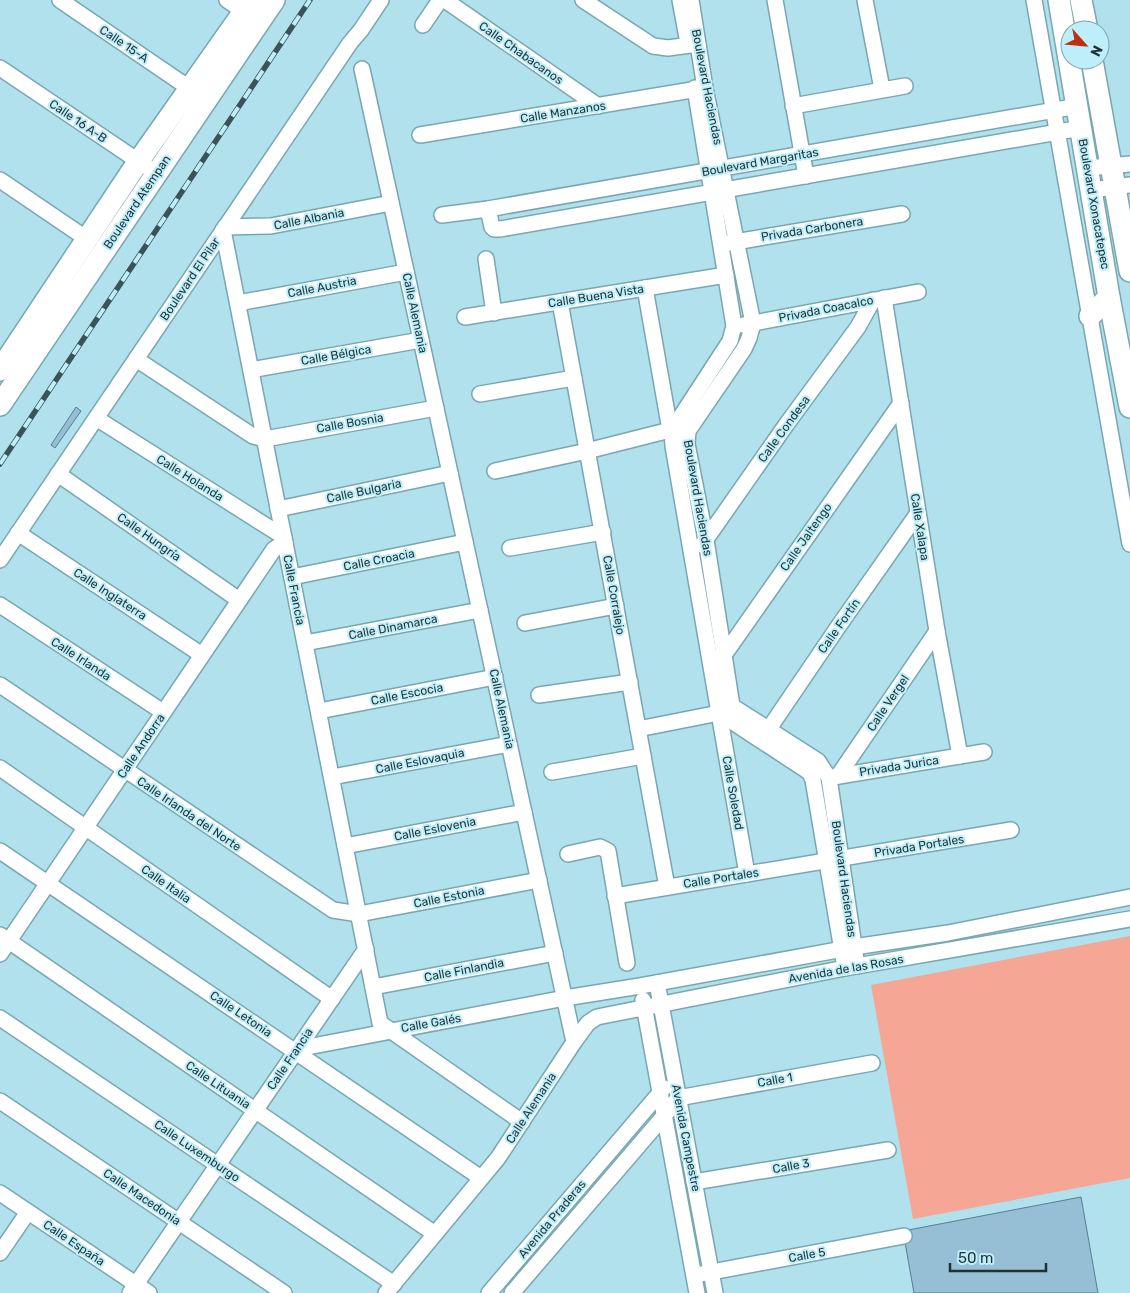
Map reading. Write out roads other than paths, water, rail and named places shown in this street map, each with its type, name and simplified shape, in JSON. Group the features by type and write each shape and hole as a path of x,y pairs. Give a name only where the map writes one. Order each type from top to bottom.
{"street":[{"name":"Calle 15-A","path":"60,0 189,88"},
{"name":"Boulevard Atempan","path":"0,370 138,162 245,8 274,0"},
{"name":"Boulevard El Pilar","path":"0,560 381,0"},
{"path":"423,25 440,0"},
{"name":"Calle Chabacanos","path":"445,0 598,106"},
{"path":"583,0 652,46 661,49 693,46"},
{"name":"Boulevard Haciendas","path":"680,0 693,46 720,190 737,241 753,323 744,349 688,431 687,444 706,540 725,654 726,709"},
{"name":"Boulevard Haciendas","path":"691,0 693,46"},
{"path":"775,0 810,175"},
{"path":"784,0 797,105"},
{"path":"865,0 882,89"},
{"path":"1034,0 1130,544"},
{"name":"Boulevard Xonacatepec","path":"1059,0 1109,297 1130,408"},
{"path":"1081,0 1085,20"},
{"name":"Boulevard Atempan","path":"0,405 156,173 245,8"},
{"name":"Calle 16 A-B","path":"0,68 156,173"},
{"name":"Calle Alemania","path":"362,69 574,1042 498,1158 390,1289"},
{"name":"Boulevard Xonacatepec","path":"1095,70 1120,164 1130,271"},
{"path":"797,105 905,86"},
{"name":"Calle Manzanos","path":"420,135 700,89"},
{"name":"Boulevard Margaritas","path":"442,215 488,209 1078,106"},
{"name":"Boulevard Margaritas","path":"488,209 492,227 500,230 1081,128"},
{"path":"1088,168 1120,164"},
{"path":"0,180 87,239"},
{"path":"1092,190 1122,186"},
{"name":"Boulevard Haciendas","path":"720,190 722,244 734,326 730,341 671,430 673,446 712,671 726,709 765,734 818,761 834,777 834,860"},
{"name":"Calle Albania","path":"224,229 271,226 391,203"},
{"name":"Privada Carbonera","path":"722,244 902,214"},
{"name":"Calle Francia","path":"224,229 380,1023 390,1030"},
{"path":"486,259 494,313"},
{"name":"Calle Austria","path":"238,303 406,272"},
{"name":"Calle Buena Vista","path":"465,318 726,275"},
{"path":"646,288 671,430"},
{"name":"Privada Coacalco","path":"734,326 918,292"},
{"path":"1090,316 1109,297"},
{"name":"Calle Xalapa","path":"878,299 901,403 937,631 960,756"},
{"name":"Calle Condesa","path":"692,557 878,299"},
{"name":"Calle Corralejo","path":"560,302 667,887"},
{"name":"Calle Bélgica","path":"251,370 421,340"},
{"path":"136,359 253,436 264,438"},
{"path":"480,394 574,378"},
{"name":"Calle Jaltengo","path":"712,671 901,403"},
{"name":"Calle Bosnia","path":"264,438 436,408"},
{"name":"Calle Holanda","path":"96,418 285,540"},
{"path":"495,471 671,430 688,431"},
{"name":"Calle Bulgaria","path":"278,509 450,473"},
{"name":"Calle Hungría","path":"58,474 239,600"},
{"name":"Calle Fortín","path":"765,734 918,513"},
{"path":"510,548 603,532"},
{"name":"Calle Inglaterra","path":"18,533 202,655"},
{"name":"Calle Andorra","path":"3,943 48,883 274,549 285,540"},
{"name":"Calle Croacia","path":"292,577 465,542"},
{"name":"Calle Irlanda","path":"0,605 163,712"},
{"path":"525,623 616,606"},
{"name":"Calle Dinamarca","path":"305,643 480,610"},
{"name":"Calle Vergel","path":"834,777 937,631"},
{"name":"Calle Escocia","path":"319,712 495,677"},
{"path":"539,696 630,682"},
{"name":"Calle Irlanda del Norte","path":"0,685 333,910 359,914"},
{"path":"638,729 726,709"},
{"name":"Calle Soledad","path":"726,709 747,874"},
{"name":"Boulevard Haciendas","path":"765,734 810,773 813,780 834,860 851,967"},
{"name":"Calle Eslovaquia","path":"332,777 509,744"},
{"name":"Privada Jurica","path":"813,780 984,752"},
{"path":"552,772 643,756"},
{"name":"Calle Italia","path":"0,768 332,999"},
{"name":"Calle Eslovenia","path":"345,846 524,812"},
{"name":"Privada Portales","path":"834,860 1011,830"},
{"path":"568,854 600,847 608,851 627,963"},
{"name":"Calle Letonia","path":"0,851 481,1178"},
{"name":"Calle Portales","path":"615,896 834,860"},
{"name":"Calle Estonia","path":"359,914 539,880"},
{"name":"Avenida de las Rosas","path":"565,998 848,948 948,933 1130,897"},
{"name":"Avenida de las Rosas","path":"574,1042 588,1023 597,1017 851,967 1130,919"},
{"name":"Calle Lituania","path":"3,943 435,1234"},
{"name":"Calle Francia","path":"138,1290 179,1222 366,949"},
{"name":"Calle Finlandia","path":"373,987 555,953"},
{"name":"Avenida Campestre","path":"657,983 714,1293"},
{"name":"Avenida Campestre","path":"640,986 697,1293"},
{"name":"Calle Galés","path":"296,1051 390,1030 565,998"},
{"name":"Calle Luxemburgo","path":"0,1018 218,1165 390,1289"},
{"path":"390,1030 522,1122"},
{"name":"Calle 1","path":"678,1098 872,1063"},
{"name":"Avenida Praderas","path":"490,1293 674,1076"},
{"name":"Avenida Praderas","path":"512,1293 678,1098"},
{"name":"Calle Macedonia","path":"0,1101 284,1293"},
{"path":"614,1145 628,1158"},
{"name":"Calle 3","path":"694,1182 888,1150"},
{"name":"Calle España","path":"0,1193 138,1290"},
{"path":"0,1253 28,1212"},
{"name":"Calle 5","path":"694,1275 904,1236"}],"railway":[{"path":"0,464 310,0"}]}
